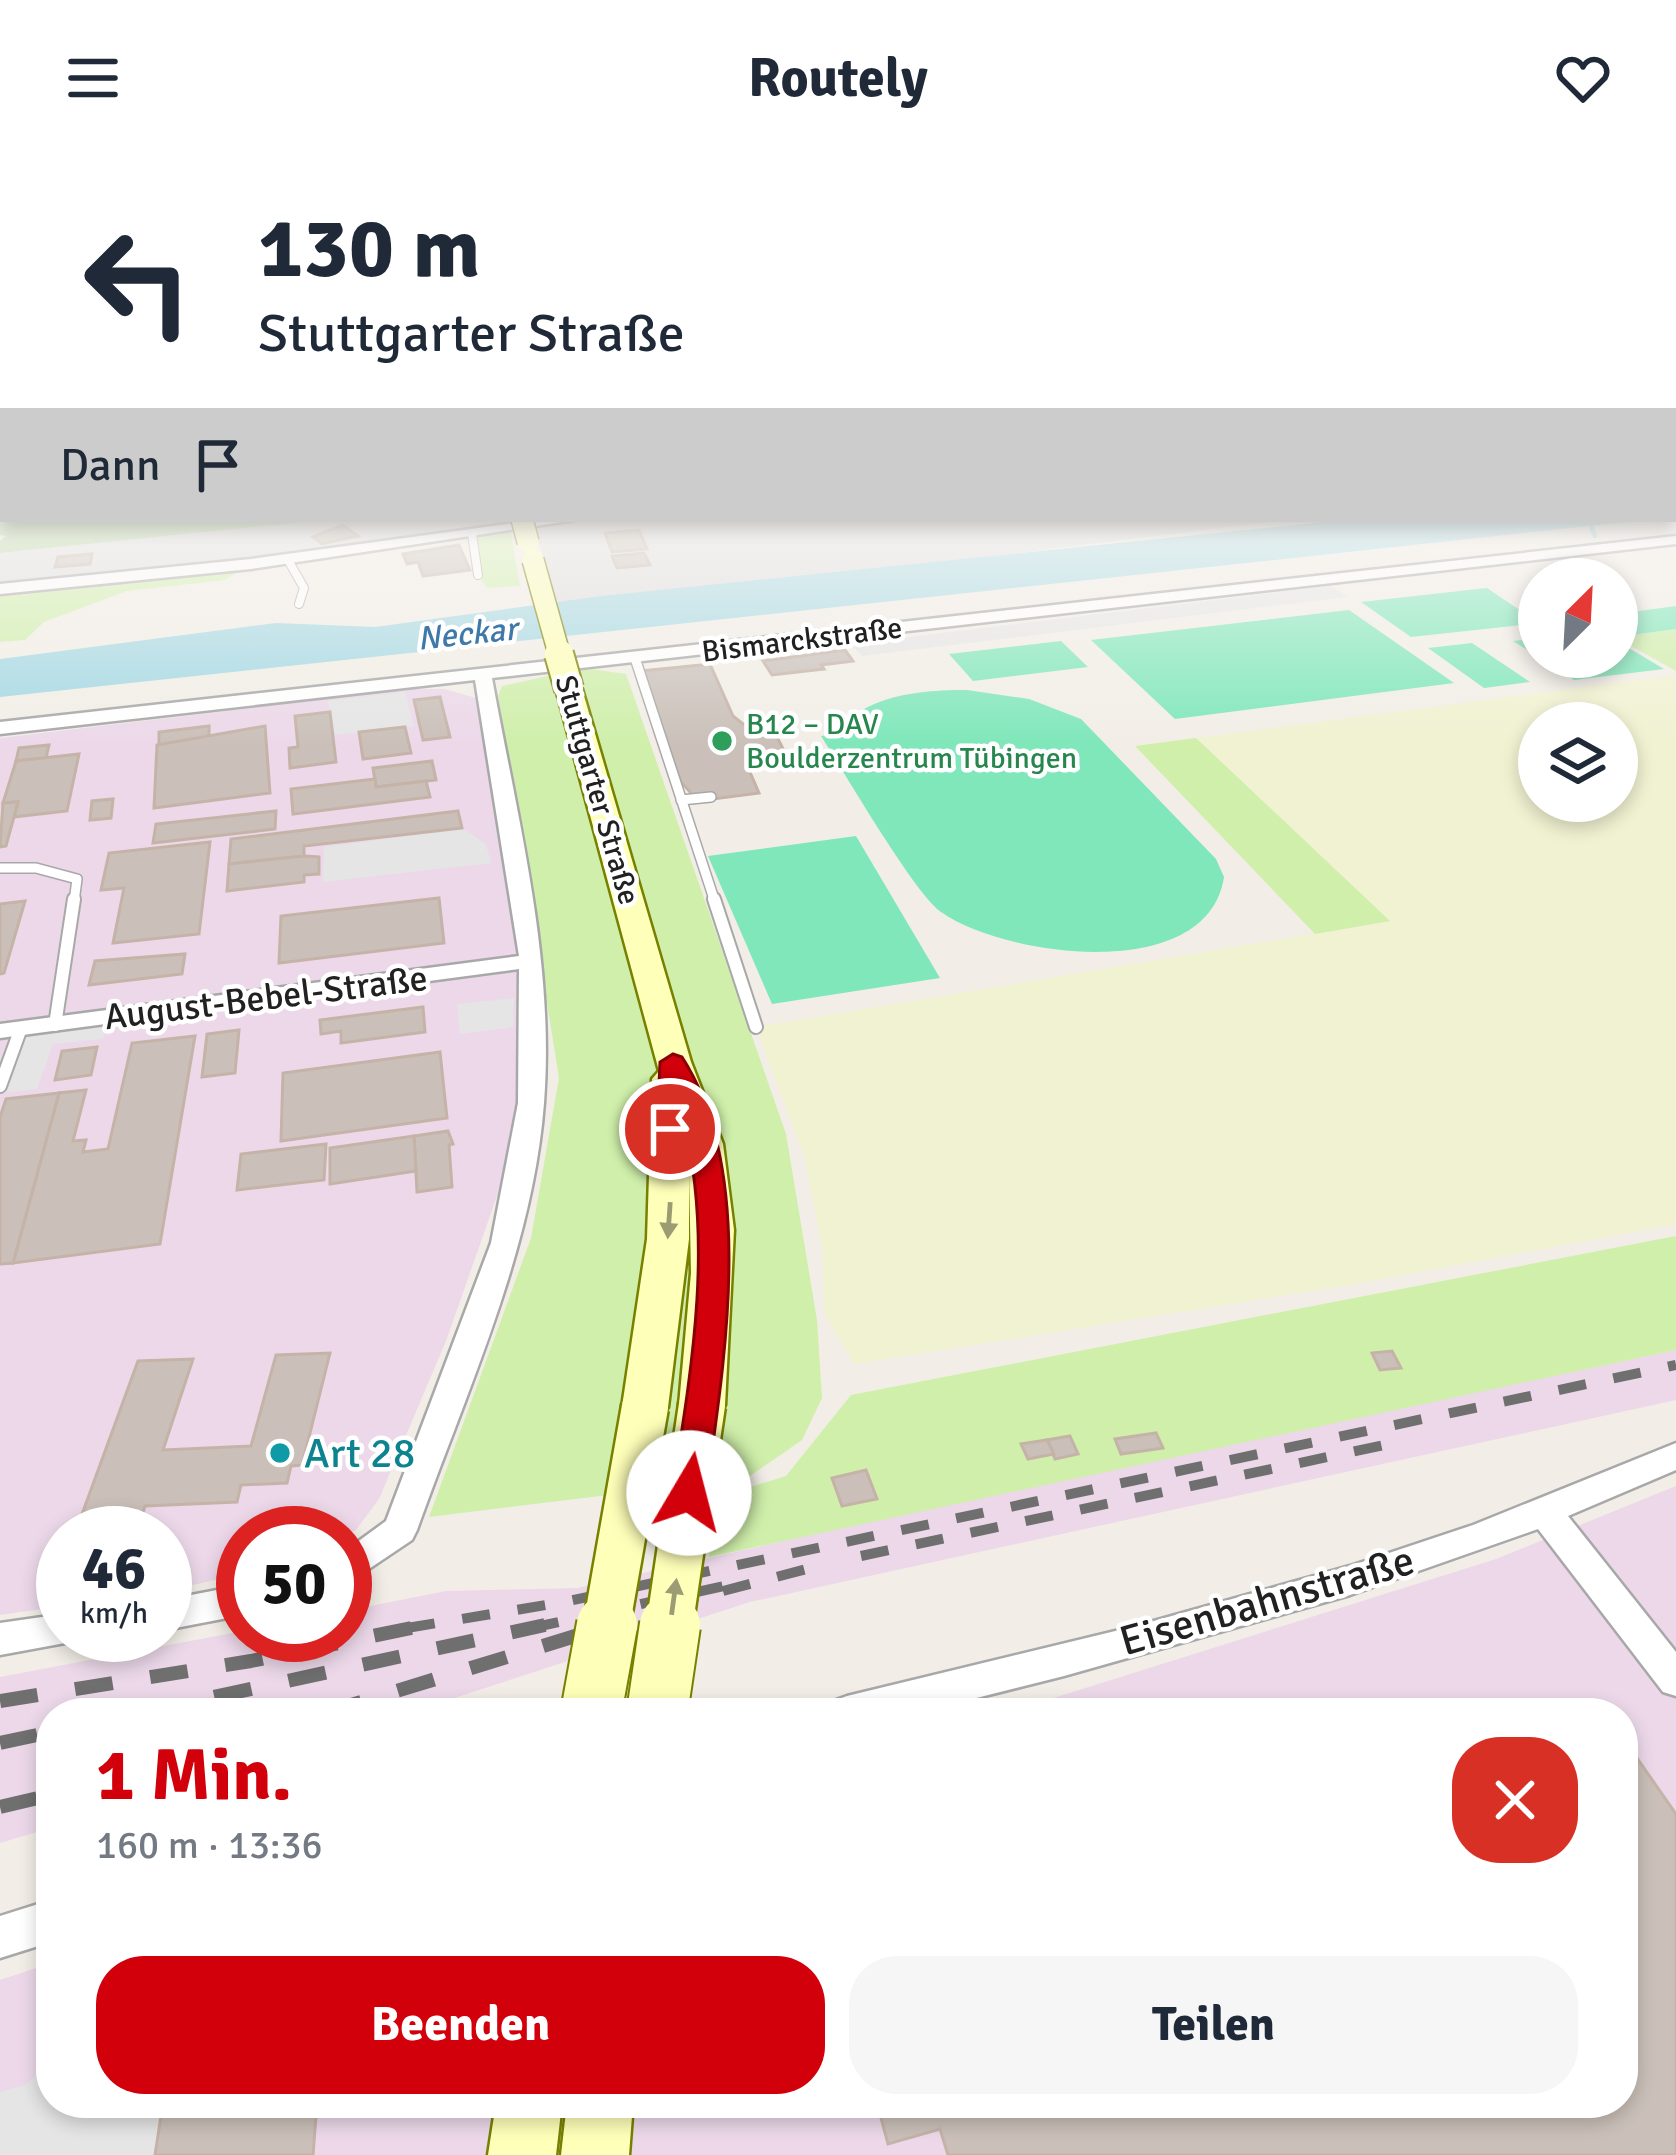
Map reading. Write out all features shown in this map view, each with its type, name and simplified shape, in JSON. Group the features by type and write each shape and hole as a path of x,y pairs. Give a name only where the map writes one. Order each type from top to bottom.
{"main road":[{"name":"Stuttgarter Straße","path":"533,559 673,1062 688,1090 702,1142 715,1231 702,1405 659,1698"},
{"name":"Stuttgarter Straße","path":"594,1698 645,1407 668,1239 672,1166 668,1093 673,1062"},
{"path":"522,2155 527,2118"},
{"path":"595,2155 599,2118"}],"street":[{"path":"0,589 293,559"},
{"name":"Bismarckstraße","path":"0,728 1506,559"},
{"path":"372,1550 400,1530 505,1243 530,1103 531,961 483,675"},
{"name":"August-Bebel-Straße","path":"10,1030 531,961"},
{"name":"Eisenbahnstraße","path":"907,1698 1244,1612 1420,1558 1676,1456"},
{"path":"1544,1511 1676,1680"},
{"path":"0,1639 36,1634"},
{"path":"0,1937 36,1926"}],"lane":[{"path":"476,559 478,574"},
{"path":"288,560 304,588 299,604"},
{"path":"635,658 756,1027"},
{"path":"682,800 711,797"},
{"path":"0,868 36,868 76,879 55,1024"},
{"path":"0,1086 10,1030"}],"shaded area":[{"path":"0,559 253,559 0,589"},
{"path":"544,559 966,559 560,609"},
{"path":"1331,586 1347,597 862,656 851,644"},
{"path":"411,689 444,689 483,700 521,984 519,1103 497,1196 446,1341 372,1508 216,1506 216,1580 192,1585 192,1506 36,1506 36,1610 0,1615 0,738"},
{"path":"405,692 414,726 334,735 328,701"},
{"path":"464,829 486,844 491,863 323,882 324,847"},
{"path":"514,998 513,1027 460,1034 457,1004"},
{"path":"110,1018 103,1039 53,1044 37,1089 0,1093 21,1028"},
{"path":"1676,1350 1676,1400 750,1602 454,1698 36,1698 36,1832 0,1843 0,1677 79,1662 192,1662 192,1641 216,1636 216,1662 372,1662 372,1606 446,1591 578,1588 945,1504"},
{"path":"1676,1486 1676,2155 0,2155 0,1980 36,1968 36,2118 1638,2118 1638,1698 1054,1698 1496,1559"},
{"path":"36,2076 36,2118 161,2118 155,2155 0,2155 0,2092 25,2085"}],"green space":[{"path":"476,559 515,559 520,586 487,588 478,575"},
{"path":"251,564 225,580 127,591 44,622 25,640 0,642 0,589"},
{"path":"1487,588 1518,609 1518,625 1411,637 1361,602"},
{"path":"1676,606 1676,629 1638,634 1638,611"},
{"path":"1349,610 1454,683 1175,719 1091,640"},
{"path":"1676,629 1676,671 1638,650 1638,634"},
{"path":"1061,641 1088,667 973,681 949,654"},
{"path":"1472,643 1530,682 1484,688 1428,648"},
{"path":"1638,654 1664,669 1638,672"},
{"path":"584,668 626,674 786,1134 817,1320 822,1398 802,1440 747,1478 429,1517 531,1238 559,1078 498,696 502,686"},
{"path":"1676,675 1676,1224 1344,1286 854,1364 825,1315 822,1247 805,1159 756,1027 1389,921 1196,738"},
{"path":"967,690 1029,699 1081,719 1216,859 1224,877 1210,911 1182,934 1144,947 1100,952 1010,941 941,912 897,857 821,736 881,701"},
{"path":"1196,738 1390,921 1315,934 1135,746"},
{"path":"856,836 940,978 772,1004 708,856"},
{"path":"1676,1236 1676,1350 709,1557 715,1498 786,1476 851,1395"}],"water":[{"name":"Neckar","path":"959,559 1280,559 0,697 0,659 276,623 375,627 601,596"}],"building":[{"path":"57,559 91,559 90,564 55,567"},
{"path":"405,559 465,559 470,570 423,576 418,562 407,564"},
{"path":"613,559 647,559 650,565 617,568"},
{"path":"845,650 853,661 821,665 824,669 772,675 763,661"},
{"name":"B12 – DAV Boulderzentrum Tübingen","path":"710,664 733,716 743,724 769,722 788,758 746,763 759,793 698,801 681,782 640,671"},
{"path":"440,697 450,737 423,740 414,700"},
{"path":"330,712 336,762 290,768 289,748 298,747 295,716"},
{"path":"209,726 209,739 159,745 159,732"},
{"path":"265,726 270,793 154,808 157,745"},
{"path":"405,727 411,753 363,759 359,732"},
{"path":"49,745 46,758 16,761 19,748"},
{"path":"79,754 67,811 14,817 18,802 3,803 16,761"},
{"path":"432,761 436,780 376,787 373,768"},
{"path":"375,779 376,787 426,781 430,797 293,814 291,789"},
{"path":"113,799 111,818 90,820 92,801"},
{"path":"18,802 6,846 0,847 3,803"},
{"path":"276,811 275,829 153,843 156,824"},
{"path":"458,811 462,828 304,846 304,856 229,864 231,839"},
{"path":"210,842 199,934 113,943 124,888 101,890 109,853"},
{"path":"319,857 319,874 304,875 304,882 227,891 229,864"},
{"path":"439,898 444,943 279,963 281,916"},
{"path":"25,901 4,973 0,974 0,904"},
{"path":"185,954 182,974 89,985 95,961"},
{"path":"423,1007 425,1032 341,1043 341,1031 321,1034 320,1020"},
{"path":"239,1030 235,1073 202,1077 207,1034"},
{"path":"195,1036 160,1244 13,1263 59,1093 86,1090 73,1141 86,1140 83,1152 108,1149 132,1043"},
{"path":"97,1047 91,1075 55,1080 62,1051"},
{"path":"440,1052 447,1118 281,1141 283,1073"},
{"path":"59,1093 13,1263 0,1264 0,1117 6,1099"},
{"path":"448,1131 453,1144 449,1145 452,1187 417,1192 414,1136"},
{"path":"414,1136 416,1171 330,1184 330,1148"},
{"path":"326,1144 324,1180 237,1190 241,1154"},
{"path":"1392,1351 1401,1368 1380,1370 1372,1353"},
{"path":"330,1353 302,1465 291,1466 287,1483 241,1485 237,1502 85,1506 138,1361 193,1359 163,1450 251,1446 276,1355"},
{"path":"1156,1433 1163,1448 1121,1454 1115,1439"},
{"path":"1070,1436 1078,1454 1055,1459 1047,1440"},
{"path":"1047,1440 1054,1454 1028,1459 1021,1444"},
{"path":"866,1470 877,1499 842,1506 832,1478"},
{"path":"1638,1760 1676,1814 1676,2155 948,2155 940,2129 888,2144 881,2118 1638,2118"},
{"path":"161,2118 316,2118 313,2155 155,2155"}],"railway":[{"path":"407,1628 564,1602 1676,1365"},
{"path":"861,1556 1389,1444"},
{"path":"723,1591 822,1565"},
{"path":"531,1628 738,1583"},
{"path":"0,1701 251,1661 426,1625"},
{"path":"209,1698 545,1625"},
{"path":"374,1698 585,1633"},
{"path":"0,1743 36,1735"},
{"path":"0,1807 36,1799"}],"place":[{"name":"B12 – DAV Boulderzentrum Tübingen","path":"722,741"},
{"name":"Art 28","path":"280,1453"}],"route":[{"path":"670,1129 668,1093 673,1062 688,1090 702,1142 715,1231 702,1405 689,1493"}]}
